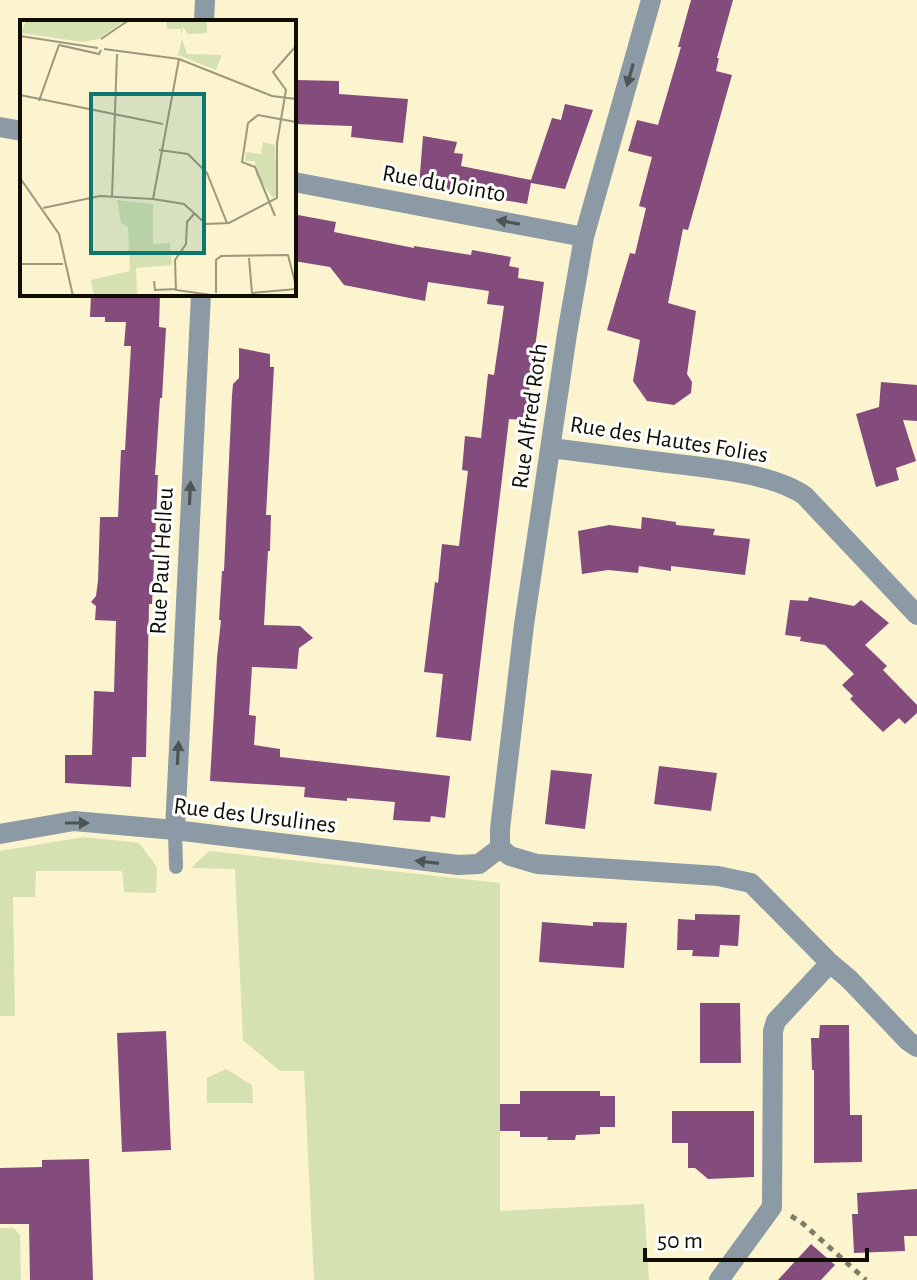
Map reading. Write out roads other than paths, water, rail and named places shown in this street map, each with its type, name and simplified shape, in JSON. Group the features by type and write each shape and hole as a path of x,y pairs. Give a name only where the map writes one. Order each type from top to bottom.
{"street":[{"path":"204,20 205,0"},
{"name":"Rue Alfred Roth","path":"500,848 524,625 584,237 651,0"},
{"path":"0,127 20,131"},
{"name":"Rue du Jointo","path":"296,182 584,237"},
{"name":"Rue Paul Helleu","path":"175,830 201,296"},
{"name":"Rue des Hautes Folies","path":"551,448 693,466 789,486 805,496 917,615"},
{"name":"Rue des Ursulines","path":"0,834 74,821 175,830 458,865 479,864 500,848"},
{"path":"500,848 510,856 537,864 718,876 751,883 917,1047"},
{"path":"719,1280 772,1207 773,1031 776,1021 830,963"}],"lane":[{"path":"175,830 176,867"}]}
